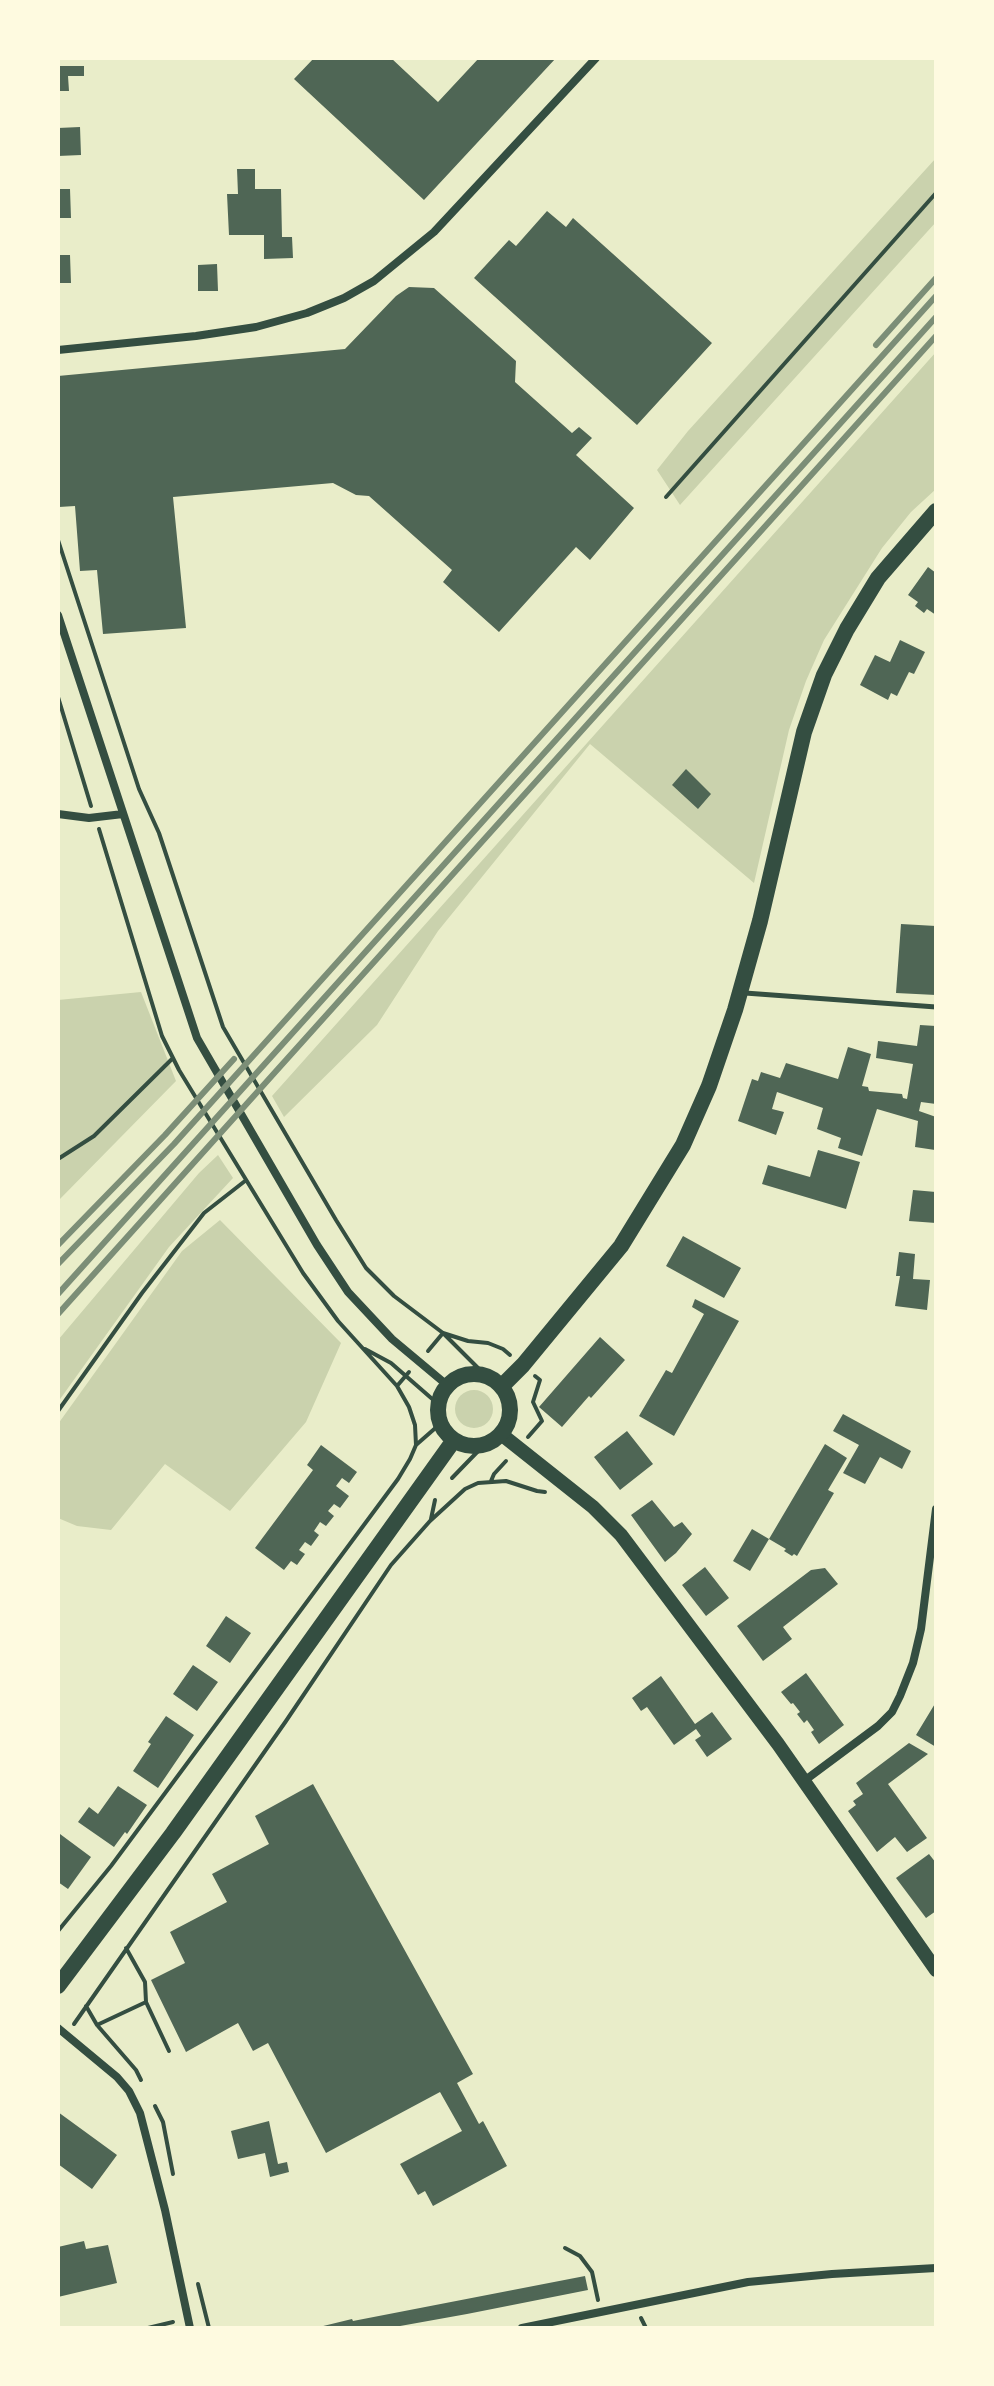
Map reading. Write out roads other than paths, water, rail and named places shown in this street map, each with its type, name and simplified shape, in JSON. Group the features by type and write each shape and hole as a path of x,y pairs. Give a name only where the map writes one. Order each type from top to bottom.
{"main road":[{"path":"502,1386 523,1365 621,1246 683,1145 709,1086 740,992 760,921 804,732 824,675 878,578 936,511"},
{"path":"465,1374 485,1375 502,1386 510,1405 507,1425 501,1434 484,1445 463,1445 454,1440 440,1424 437,1414 447,1385 465,1374"},
{"path":"58,1986 173,1833 454,1440"}],"street":[{"path":"58,350 256,327 307,313 344,298 374,281 434,232 596,58"},
{"path":"58,615 197,1038 317,1245 348,1292 392,1339 447,1385"},
{"path":"58,814 95,818 123,814"},
{"path":"501,1434 593,1507 621,1535 804,1781 936,1970"},
{"path":"804,1781 878,1726 892,1712 900,1696 913,1663 921,1629 936,1509"},
{"path":"58,2028 117,2077 129,2091 140,2113 165,2210 189,2324"},
{"path":"522,2328 748,2282 936,2268"}],"lane":[{"path":"740,992 936,1007"}],"railway":[{"path":"876,345 936,278"},
{"path":"58,1264 174,1144 936,296"},
{"path":"58,1294 936,317"},
{"path":"58,1314 936,336"},
{"path":"58,1245 234,1059"}]}
